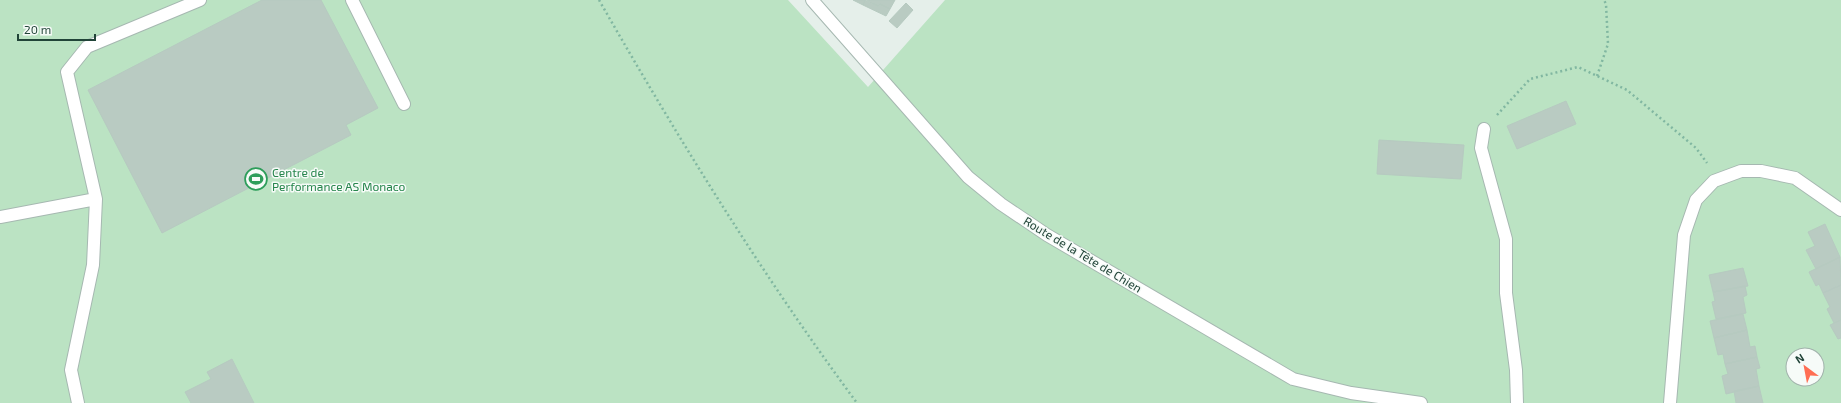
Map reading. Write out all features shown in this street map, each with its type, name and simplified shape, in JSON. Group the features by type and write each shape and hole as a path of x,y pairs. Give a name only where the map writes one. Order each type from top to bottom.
{"street":[{"path":"78,403 71,370 93,265 96,198 67,72 87,47 200,0"},
{"path":"352,0 404,104"},
{"name":"Route de la Tête de Chien","path":"812,0 968,177 1001,204 1047,235 1293,379 1351,393 1421,403"},
{"path":"1484,129 1481,148 1506,238 1506,293 1516,370 1517,403"},
{"path":"1670,403 1684,235 1696,200 1714,181 1741,171 1761,171 1795,178 1841,210"},
{"path":"0,217 96,198"}],"path":[{"path":"599,0 637,66 744,241 814,344 857,403"},
{"path":"1597,76 1608,44 1606,4 1604,0"},
{"path":"1484,129 1530,79 1578,67 1627,90 1696,148 1706,162 1714,181"}],"green space":[{"path":"0,0 788,0 868,87 945,0 1841,0 1841,403 0,403"}],"building":[{"path":"262,0 321,0 378,108 346,125 351,135 162,233 88,90"},
{"path":"853,0 865,0 863,5"},
{"path":"865,0 878,6 880,4 890,9 886,16 863,5"},
{"path":"867,0 895,0 890,9 880,4 878,6"},
{"path":"906,3 913,10 897,28 889,21"},
{"path":"1566,101 1576,124 1517,149 1507,126"},
{"path":"1379,140 1464,145 1461,179 1377,174"},
{"path":"1825,224 1840,257 1816,269 1806,250 1815,246 1808,232"},
{"path":"1840,257 1841,285 1823,293 1819,284 1816,286 1809,272"},
{"path":"1743,268 1748,286 1713,292 1709,275"},
{"path":"1841,285 1841,320 1834,323 1827,309 1830,307 1823,293"},
{"path":"1745,286 1747,295 1743,297 1746,313 1716,319 1712,302 1715,301 1713,292"},
{"path":"1743,314 1747,330 1714,338 1710,321"},
{"path":"1841,320 1841,338 1838,339 1830,325"},
{"path":"1747,330 1750,347 1755,346 1757,357 1725,364 1723,354 1718,355 1714,338"},
{"path":"1757,357 1760,368 1756,369 1759,386 1726,394 1722,376 1728,374 1725,364"},
{"path":"232,359 254,403 191,403 185,392 211,379 207,372"},
{"path":"1759,386 1763,403 1736,403 1734,391"}],"place":[{"name":"Centre de Performance AS Monaco","path":"256,179"}]}
